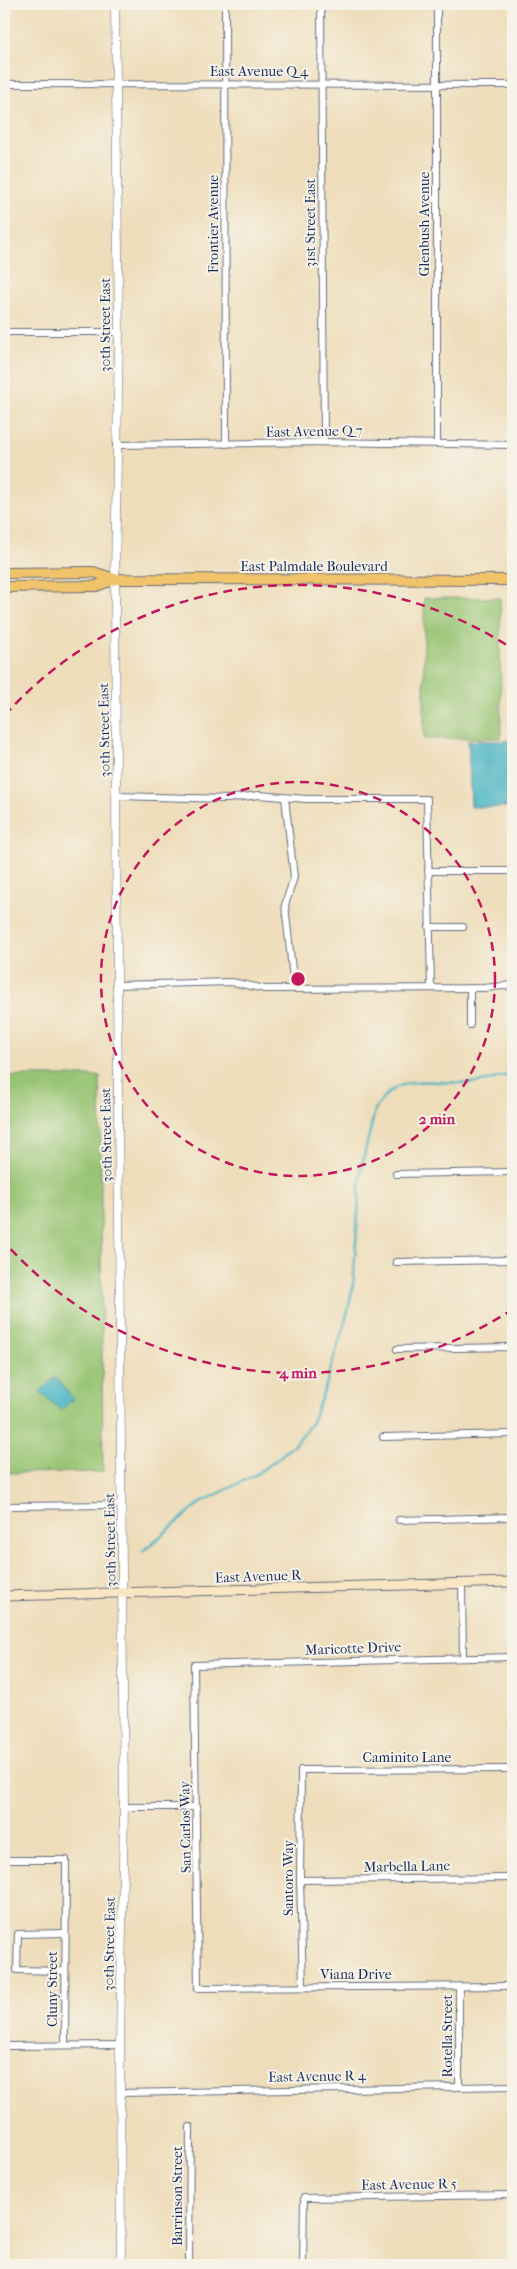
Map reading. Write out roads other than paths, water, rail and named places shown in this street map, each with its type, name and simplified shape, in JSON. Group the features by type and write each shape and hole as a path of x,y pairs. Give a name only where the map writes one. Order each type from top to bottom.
{"highway":[{"name":"East Palmdale Boulevard","path":"4,573 93,572 115,578 513,580"},
{"name":"East Palmdale Boulevard","path":"4,587 96,586 115,578"}],"main road":[{"name":"East Avenue R","path":"4,1596 513,1582"}],"street":[{"name":"30th Street East","path":"114,4 118,332 115,578 117,985 124,1808 120,2045 121,2265"},
{"name":"Frontier Avenue","path":"225,4 226,444"},
{"name":"31st Street East","path":"321,4 324,442"},
{"name":"Glenbush Avenue","path":"437,4 437,443"},
{"path":"4,16 4,84"},
{"name":"East Avenue Q 4","path":"4,84 513,85"},
{"path":"4,332 118,332"},
{"name":"East Avenue Q 7","path":"116,445 324,442 513,445"},
{"path":"117,796 227,799 259,794 285,798 427,799 431,986"},
{"path":"285,798 294,877 285,906 294,988"},
{"path":"428,870 513,871"},
{"path":"429,927 463,928"},
{"path":"117,985 232,982 265,989 431,986 470,988 513,985"},
{"path":"470,988 470,1025"},
{"path":"396,1174 513,1172"},
{"path":"396,1262 513,1260"},
{"path":"397,1349 513,1347"},
{"path":"383,1437 513,1434"},
{"path":"4,1506 122,1505"},
{"path":"399,1520 513,1517"},
{"path":"462,1584 463,1657"},
{"name":"Maricotte Drive","path":"194,1665 513,1657"},
{"name":"San Carlos Way","path":"194,1665 198,1807 198,1988"},
{"name":"Caminito Lane","path":"301,1770 513,1769"},
{"name":"Santoro Way","path":"301,1770 300,1880 303,1986"},
{"path":"124,1808 198,1807"},
{"name":"Cluny Street","path":"4,1860 66,1860 64,1933 65,2045"},
{"name":"Marbella Lane","path":"300,1880 513,1878"},
{"path":"64,1933 18,1934 17,1970 64,1971"},
{"name":"Viana Drive","path":"198,1988 513,1986"},
{"name":"Rotella Street","path":"459,1987 459,2086"},
{"path":"4,2046 120,2045"},
{"name":"East Avenue R 4","path":"120,2093 513,2086"},
{"name":"Barrinson Street","path":"189,2265 190,2128"},
{"name":"East Avenue R 5","path":"303,2265 304,2198 513,2195"}],"water":[{"path":"468,741 513,741 513,807 471,807"},
{"path":"54,1378 57,1378 73,1399 61,1410 40,1392"}],"waterway":[{"path":"143,1551 200,1503 255,1475 277,1459 296,1443 312,1422 325,1388 347,1315 353,1286 361,1169 375,1110 384,1097 394,1089 405,1084 418,1082 477,1083 513,1073"}]}
